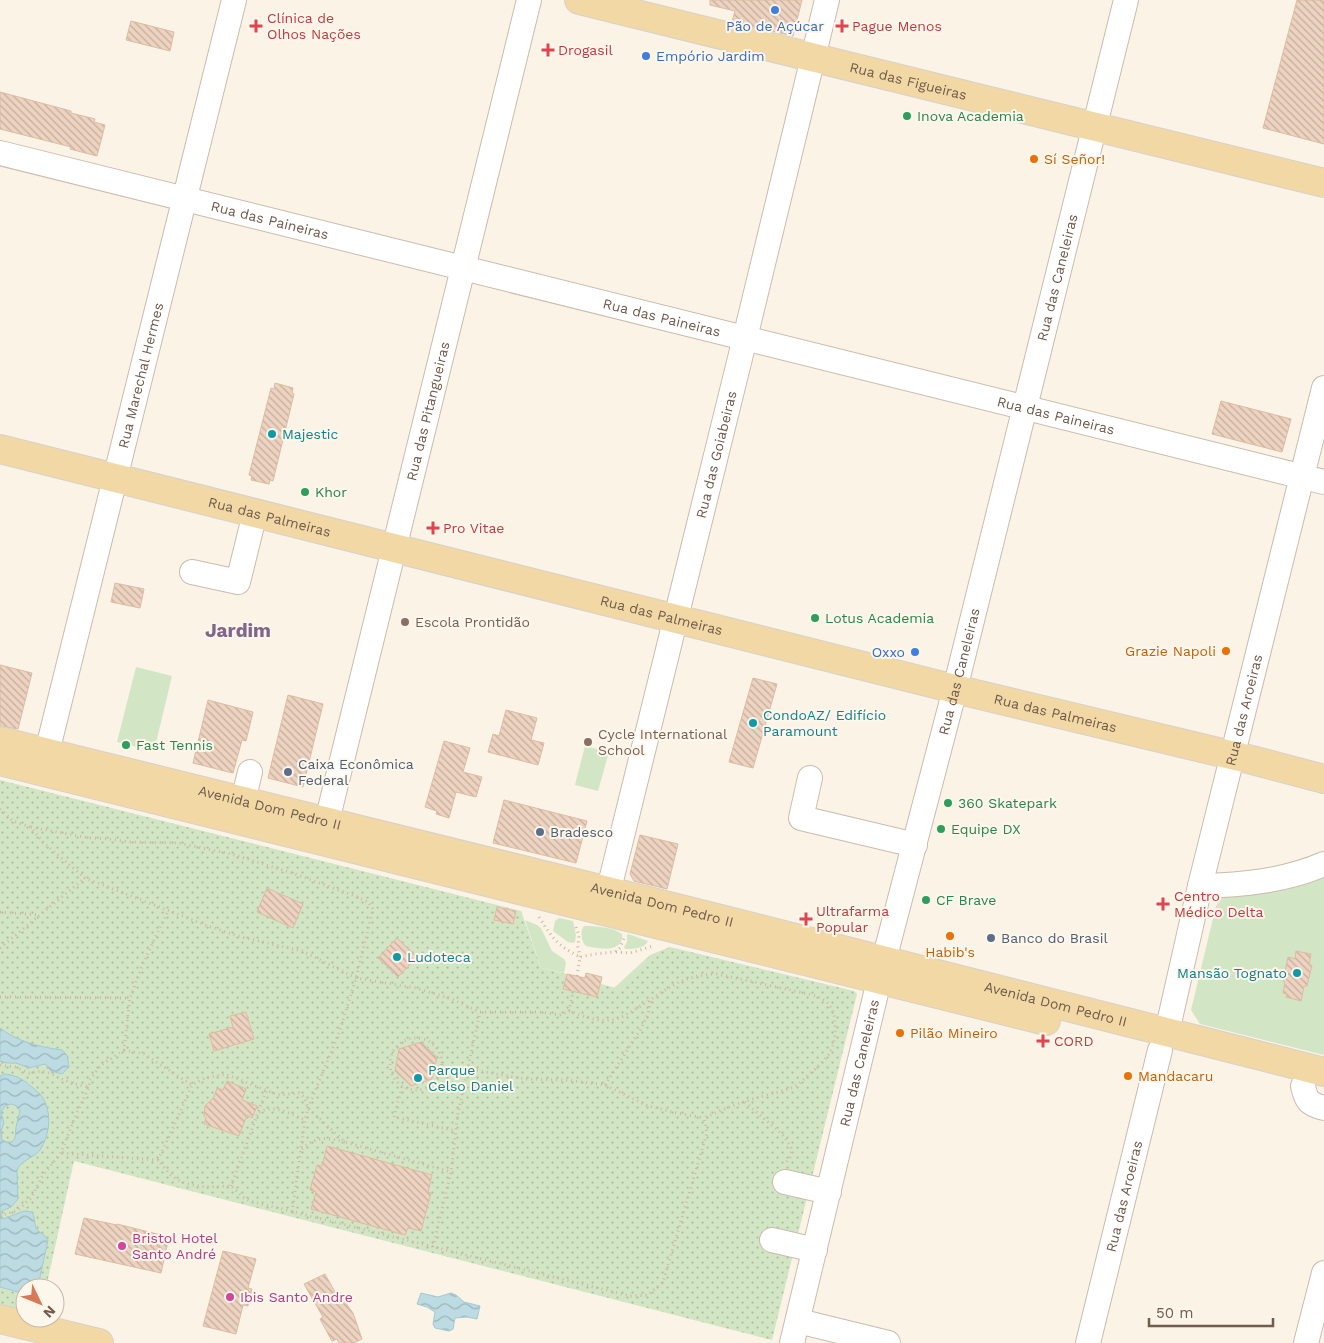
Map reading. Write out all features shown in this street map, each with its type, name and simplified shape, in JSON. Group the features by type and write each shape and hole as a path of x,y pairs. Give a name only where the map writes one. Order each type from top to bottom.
{"main road":[{"name":"Rua das Figueiras","path":"579,0 1324,183"},
{"name":"Rua das Palmeiras","path":"0,449 1324,779"},
{"name":"Avenida Dom Pedro II","path":"0,741 326,821 606,901"},
{"name":"Avenida Dom Pedro II","path":"0,761 606,901 1163,1041 1317,1083"},
{"path":"0,1319 99,1343"}],"street":[{"name":"Rua Marechal Hermes","path":"47,752 234,0"},
{"name":"Rua das Pitangueiras","path":"326,821 529,0"},
{"name":"Rua das Goiabeiras","path":"606,901 827,0"},
{"name":"Rua das Caneleiras","path":"795,1332 882,970 955,688 1126,0"},
{"name":"Rua das Paineiras","path":"0,153 1313,480"},
{"name":"Rua das Aroeiras","path":"1088,1343 1232,755 1313,480 1324,388"},
{"path":"192,572 238,582 255,513"},
{"path":"243,801 250,772"},
{"path":"810,778 801,818 914,845"},
{"path":"1200,886 1237,885 1276,879 1324,864"},
{"path":"1317,1083 1305,1096 1313,1105 1324,1108"},
{"path":"784,1174 828,1192"},
{"path":"772,1240 815,1250"},
{"path":"1306,1343 1324,1274"},
{"path":"795,1332 888,1343"}],"path":[{"path":"0,809 13,821 30,827 90,838 131,842 178,842 235,855 295,874 368,902 373,909 356,978 339,1033 308,1108 305,1120 292,1213"},
{"path":"30,827 45,844 85,878 224,932 302,952 356,978 424,991 449,998 480,1012 539,1012 560,1015 569,1011 598,1020 611,1020 651,1000 680,981 704,974 717,974 814,995 830,1004 834,1014 835,1037 832,1049 826,1059 800,1083 704,1118 648,1106 606,1085 566,1080 526,1079 467,1069"},
{"path":"0,948 85,878"},
{"path":"124,1050 130,998 144,961 168,910"},
{"path":"0,912 40,915"},
{"path":"538,914 552,938 559,945 580,957 615,952 630,953 656,944"},
{"path":"576,926 579,932 578,947 580,957 577,976"},
{"path":"615,952 620,948 625,931"},
{"path":"569,1011 574,992"},
{"path":"0,998 130,998"},
{"path":"606,1085 642,1027 648,1014 651,1000"},
{"path":"433,1247 451,1172 459,1106 480,1012"},
{"path":"420,1038 428,1041 440,1054 442,1062 441,1071 438,1078 425,1089 409,1090 395,1080 391,1073 392,1055 402,1042 420,1038"},
{"path":"1,1216 24,1206 31,1198 43,1175 61,1153 89,1087 90,1080 101,1065 124,1050 144,1054 192,1085"},
{"path":"0,1065 15,1067 29,1073 47,1072 71,1083 89,1087"},
{"path":"441,1071 466,1077"},
{"path":"158,1160 192,1085 205,1078 225,1074 278,1096 298,1093 304,1097 308,1108 346,1142"},
{"path":"402,1086 394,1117 456,1131"},
{"path":"231,1186 266,1091"},
{"path":"745,1102 784,1136 792,1149 784,1174"},
{"path":"258,1112 272,1109 305,1120"},
{"path":"61,1153 158,1160 172,1176 183,1182 200,1187 231,1186 250,1201 292,1213 630,1296 648,1295 663,1282 708,1133 704,1118"},
{"path":"302,1149 314,1140 325,1138 346,1142 451,1172"}],"green space":[{"path":"136,667 172,676 154,751 117,742"},
{"path":"585,746 609,752 598,791 575,785"},
{"name":"Parque Celso Daniel","path":"0,780 521,911 541,968 584,978 586,973 602,977 601,984 623,990 650,955 670,947 854,991 857,994 772,1340 74,1161 48,1278 15,1278 15,1309 0,1305"},
{"path":"1324,876 1324,1055 1200,1024 1191,1010 1216,906 1220,900 1225,896"},
{"path":"559,918 573,921 576,935 575,942 568,942 553,931 555,921"},
{"path":"525,920 541,928 552,951 564,959 566,963 564,973 541,968"},
{"path":"584,926 609,928 622,934 622,940 615,947 610,948 586,946 582,936"},
{"path":"628,934 648,941 641,947 625,949"},
{"path":"650,955 623,991 614,988"}],"water":[{"path":"0,1028 14,1037 29,1043 62,1050 67,1055 69,1067 62,1074 51,1071 45,1064 29,1068 16,1063 0,1061"},
{"path":"5,1074 13,1075 23,1080 40,1094 46,1104 49,1117 48,1131 40,1150 21,1164 17,1170 18,1199 11,1207 0,1212 0,1076","holes":["11,1104 17,1106 20,1111 15,1138 12,1142 7,1142 2,1140 1,1131 4,1123 1,1112 5,1106"]},
{"path":"24,1211 32,1212 36,1228 48,1240 40,1278 15,1278 15,1291 0,1287 0,1212 3,1219"},
{"path":"421,1293 438,1297 451,1293 464,1302 480,1306 477,1319 467,1317 455,1318 453,1329 449,1331 435,1328 433,1324 435,1312 417,1304"}],"building":[{"path":"710,0 802,0 793,36 732,22 735,11 710,5"},
{"path":"1297,0 1324,0 1324,144 1263,128"},
{"path":"131,21 174,32 170,51 126,40"},
{"path":"0,92 71,111 71,113 95,119 94,122 105,125 97,156 70,149 71,147 0,129"},
{"name":"Majestic","path":"275,383 293,388 292,393 294,394 273,481 270,480 269,484 251,480 252,476 249,475 271,388 274,389"},
{"path":"1221,401 1291,419 1282,452 1212,434"},
{"path":"115,583 144,589 140,608 111,602"},
{"path":"0,665 32,673 18,729 0,726"},
{"name":"CondoAZ/ Edifício Paramount","path":"753,678 777,684 753,768 729,762"},
{"path":"288,695 323,704 303,787 268,778"},
{"path":"208,700 253,712 246,741 242,740 233,773 193,763"},
{"path":"506,710 537,718 531,740 544,743 538,765 488,752 493,734 499,736"},
{"path":"444,741 470,748 463,772 482,777 476,797 456,792 449,818 436,814 437,811 425,807"},
{"name":"Bradesco","path":"504,800 587,821 576,863 493,843"},
{"path":"640,835 678,844 667,889 634,881 630,874"},
{"path":"267,888 303,904 293,928 257,912"},
{"path":"497,907 516,911 513,924 494,920"},
{"name":"Ludoteca","path":"397,938 417,957 398,977 378,958"},
{"name":"Mansão Tognato","path":"1296,951 1311,954 1309,965 1312,965 1307,986 1304,986 1301,1001 1286,997 1287,994 1283,993 1285,982 1283,981 1288,957 1295,959"},
{"path":"586,973 602,977 597,997 563,989 567,974 585,978"},
{"path":"246,1012 254,1039 214,1051 209,1034 233,1027 230,1016"},
{"path":"421,1042 437,1057 432,1079 411,1086 395,1071 399,1049"},
{"path":"227,1081 246,1089 242,1100 257,1106 252,1118 247,1115 239,1136 204,1124 206,1118 204,1116 205,1106 214,1097 217,1088 223,1090"},
{"path":"327,1146 432,1175 428,1192 431,1193 421,1231 408,1228 405,1235 311,1209 316,1192 310,1190 317,1165 322,1166"},
{"name":"Bristol Hotel Santo André","path":"84,1218 169,1237 161,1273 75,1254"},
{"name":"Ibis Santo Andre","path":"223,1251 256,1259 248,1288 252,1289 248,1306 243,1305 236,1334 203,1326"},
{"path":"325,1274 335,1292 337,1291 353,1313 362,1339 353,1343 339,1343 337,1339 332,1341 320,1319 323,1317 304,1284"}],"place":[{"name":"Pão de Açúcar","path":"775,10"},
{"name":"Clínica de Olhos Nações","path":"256,26"},
{"name":"Pague Menos","path":"842,26"},
{"name":"Drogasil","path":"548,50"},
{"name":"Empório Jardim","path":"646,56"},
{"name":"Inova Academia","path":"907,116"},
{"name":"Sí Señor!","path":"1034,159"},
{"name":"Majestic","path":"272,434"},
{"name":"Khor","path":"305,492"},
{"name":"Pro Vitae","path":"433,528"},
{"name":"Lotus Academia","path":"815,618"},
{"name":"Escola Prontidão","path":"405,622"},
{"name":"Grazie Napoli","path":"1226,651"},
{"name":"Oxxo","path":"915,652"},
{"name":"CondoAZ/ Edifício Paramount","path":"753,723"},
{"name":"Cycle International School","path":"588,742"},
{"name":"Fast Tennis","path":"126,745"},
{"name":"Caixa Econômica Federal","path":"288,772"},
{"name":"360 Skatepark","path":"948,803"},
{"name":"Equipe DX","path":"941,829"},
{"name":"Bradesco","path":"540,832"},
{"name":"CF Brave","path":"926,900"},
{"name":"Centro Médico Delta","path":"1163,904"},
{"name":"Ultrafarma Popular","path":"806,919"},
{"name":"Habib's","path":"950,936"},
{"name":"Banco do Brasil","path":"991,938"},
{"name":"Ludoteca","path":"397,957"},
{"name":"Mansão Tognato","path":"1297,973"},
{"name":"Pilão Mineiro","path":"900,1033"},
{"name":"CORD","path":"1043,1041"},
{"name":"Mandacaru","path":"1128,1076"},
{"name":"Parque Celso Daniel","path":"418,1078"},
{"name":"Bristol Hotel Santo André","path":"122,1246"},
{"name":"Ibis Santo Andre","path":"230,1297"}],"district":[{"name":"Jardim","path":"238,630"}]}
